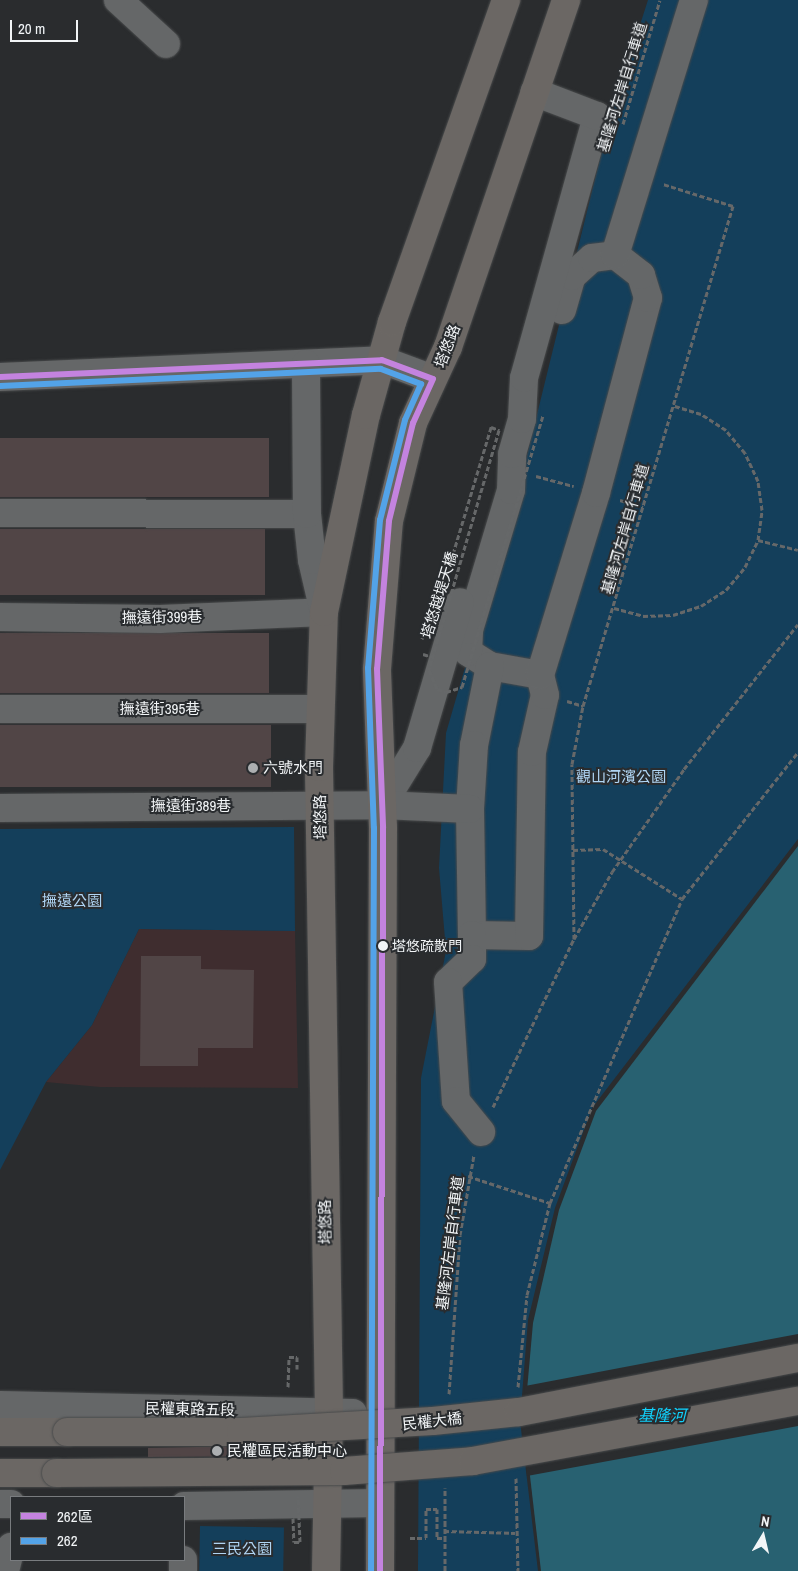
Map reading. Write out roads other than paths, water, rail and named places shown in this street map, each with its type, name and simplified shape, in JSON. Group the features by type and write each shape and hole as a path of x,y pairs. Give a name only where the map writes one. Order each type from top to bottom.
{"main road":[{"name":"塔悠路","path":"326,1571 329,1412 320,806 320,709 324,612 366,415 382,360 506,0"},
{"name":"塔悠路","path":"380,1571 382,805 377,669 389,521 413,423 448,347 566,0"},
{"name":"民權大橋","path":"0,1432 241,1432 433,1422 519,1412 798,1358"},
{"path":"0,1473 257,1473 473,1461 798,1401"}],"street":[{"path":"118,0 166,44"},
{"path":"615,255 694,0"},
{"path":"532,417 524,378 597,116 534,92"},
{"path":"382,805 417,748 496,483 532,417 538,388 572,276 592,258 615,255 641,275 648,298 596,493 540,675 545,694 532,752 529,936 472,935"},
{"path":"0,377 382,360 433,379"},
{"path":"306,364 307,514 312,560 324,612"},
{"path":"512,454 511,490 469,630 468,652 490,666 540,675"},
{"path":"0,513 307,514"},
{"name":"撫遠街399巷","path":"0,617 160,619 324,612"},
{"path":"481,1132 456,1101 448,982 472,959 470,809 474,745 490,666"},
{"name":"撫遠街395巷","path":"0,709 320,709"},
{"name":"撫遠街389巷","path":"0,808 382,805 470,809"},
{"name":"民權東路五段","path":"0,1405 380,1413"},
{"path":"185,1506 380,1503"},
{"path":"5,1571 10,1551"}],"water":[{"name":"基隆河","path":"798,846 798,1571 541,1571 524,1424 533,1323 559,1210 596,1111"}],"place":[{"name":"六號水門","path":"253,768"},
{"name":"塔悠疏散門","path":"383,946"},
{"name":"民權區民活動中心","path":"217,1451"}],"park label":[{"name":"觀山河濱公園","path":"621,777"},
{"name":"撫遠公園","path":"72,901"},
{"name":"三民公園","path":"242,1549"}]}
